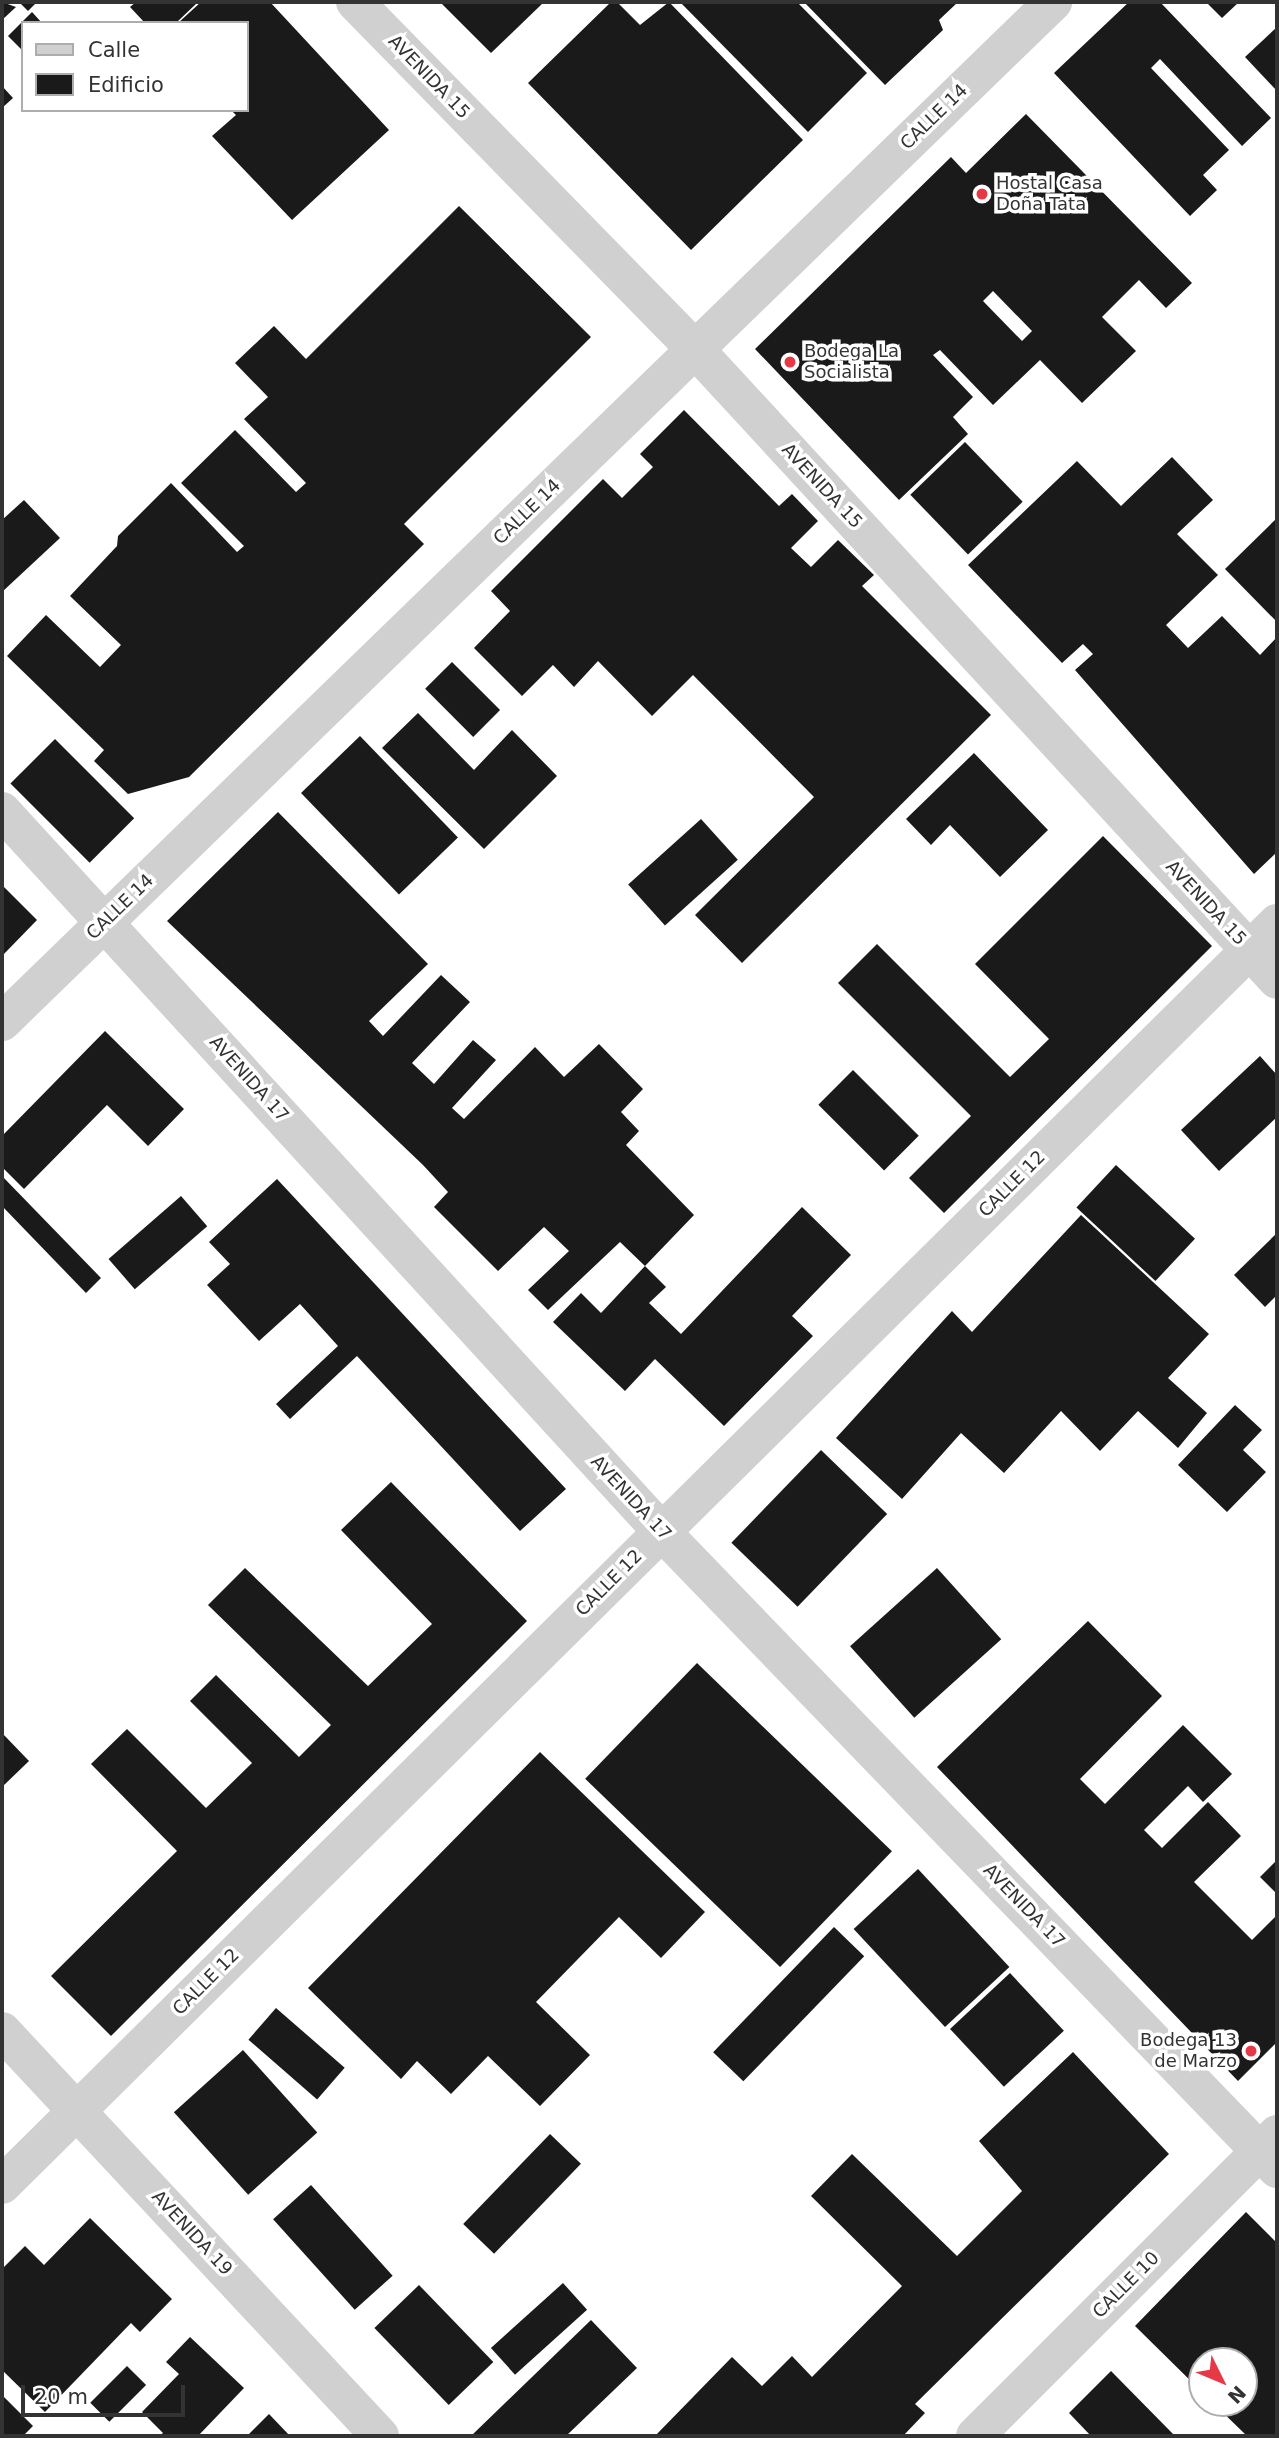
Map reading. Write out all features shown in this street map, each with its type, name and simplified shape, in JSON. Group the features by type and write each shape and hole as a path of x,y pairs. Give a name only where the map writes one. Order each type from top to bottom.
{"street":[{"name":"AVENIDA 15","path":"355,2 695,349 1277,980"},
{"name":"CALLE 14","path":"2,1022 1053,2"},
{"name":"AVENIDA 17","path":"2,811 661,1531 1272,2151"},
{"name":"CALLE 12","path":"2,2185 1277,923"},
{"name":"AVENIDA 19","path":"2,2031 78,2109 380,2436"},
{"name":"CALLE 10","path":"975,2436 1272,2151"}],"building":[{"path":"2,2 16,7 2,20"},
{"path":"19,2 37,2 28,11"},
{"path":"136,2 198,2 178,21 143,21 130,7"},
{"path":"201,2 270,2 389,130 292,220 212,136 236,115 233,112 248,112 248,21 180,21"},
{"path":"440,2 544,2 491,53"},
{"path":"611,2 617,2 640,25 669,2 803,140 691,250 528,83"},
{"path":"680,2 797,2 867,73 808,132"},
{"path":"804,2 958,2 939,20 943,30 885,85"},
{"path":"1129,2 1160,2 1271,118 1242,146 1160,59 1151,68 1229,150 1203,175 1217,190 1190,216 1054,73"},
{"path":"1206,2 1239,2 1222,18"},
{"path":"32,12 40,21 23,21"},
{"path":"21,23 21,49 8,36"},
{"path":"1277,27 1277,91 1245,57"},
{"path":"2,86 13,98 2,108"},
{"path":"1026,114 1192,283 1166,308 1139,280 1102,317 1136,351 1082,403 1040,360 993,405 940,350 933,355 973,397 953,417 968,434 899,500 755,349 951,157 966,173","holes":["993,291 1032,331 1022,341 983,301"]},
{"path":"459,206 591,337 404,524 424,544 189,777 128,794 94,761 104,750 7,656 46,615 100,667 121,645 70,596 117,546 118,536 171,483 237,552 244,546 181,483 235,430 296,492 306,483 244,419 268,397 235,363 274,326 306,359"},
{"path":"684,410 779,506 792,494 818,521 791,548 811,567 838,540 874,575 862,586 991,715 742,963 695,915 814,797 693,675 652,716 598,661 574,687 553,665 522,696 474,648 510,611 491,591 603,479 622,498 653,467 640,454"},
{"path":"965,442 1023,502 968,554 910,495"},
{"path":"1172,457 1213,500 1177,534 1218,575 1166,625 1188,648 1222,616 1260,655 1277,637 1277,852 1254,874 1075,670 1093,654 1083,644 1062,663 968,565 1077,461 1121,506"},
{"path":"24,500 60,538 2,592 2,520"},
{"path":"1277,518 1277,622 1225,569"},
{"path":"452,662 500,710 473,737 425,689"},
{"path":"418,713 474,770 512,730 557,776 484,849 382,748"},
{"path":"360,736 458,837 399,894 301,793"},
{"path":"55,739 134,818 90,863 10,784"},
{"path":"974,753 1048,830 1000,877 950,825 931,845 906,819"},
{"path":"278,812 428,964 369,1021 383,1036 441,975 470,1002 412,1063 434,1084 473,1040 496,1060 452,1108 464,1119 535,1047 564,1077 599,1044 643,1089 621,1112 639,1131 626,1145 694,1215 645,1266 620,1242 548,1310 528,1290 569,1251 544,1227 498,1271 434,1207 448,1192 423,1165 167,921"},
{"path":"701,819 738,860 665,925 628,885"},
{"path":"1103,836 1212,946 944,1213 909,1178 971,1116 838,983 877,944 1010,1077 1049,1039 975,964"},
{"path":"2,885 37,920 2,956"},
{"path":"105,1031 184,1109 148,1146 107,1105 24,1189 2,1167 2,1136"},
{"path":"1260,1056 1277,1075 1277,1117 1219,1171 1181,1130"},
{"path":"853,1070 919,1136 884,1170 818,1105"},
{"path":"1116,1165 1195,1239 1155,1281 1076,1207"},
{"path":"2,1176 101,1278 86,1293 2,1206"},
{"path":"277,1179 566,1489 520,1531 357,1356 290,1419 276,1404 338,1346 300,1304 259,1341 207,1285 230,1264 209,1242"},
{"path":"181,1196 207,1226 135,1289 109,1259"},
{"path":"802,1207 851,1255 792,1316 813,1336 724,1426 655,1359 625,1391 553,1322 581,1293 601,1313 645,1266 666,1287 649,1303 681,1334"},
{"path":"1081,1215 1209,1334 1168,1378 1207,1413 1178,1448 1138,1411 1100,1451 1061,1411 1004,1473 961,1433 902,1499 836,1438 952,1311 972,1332"},
{"path":"1277,1233 1277,1295 1265,1307 1234,1275"},
{"path":"1235,1405 1262,1430 1243,1450 1266,1472 1227,1512 1178,1465"},
{"path":"821,1450 887,1514 798,1607 731,1543"},
{"path":"391,1482 527,1621 111,2036 51,1976 177,1851 91,1764 127,1729 206,1808 252,1763 190,1701 216,1675 299,1757 331,1725 208,1605 245,1568 368,1686 432,1624 341,1530"},
{"path":"937,1568 1001,1639 914,1718 850,1646"},
{"path":"1088,1621 1162,1696 1080,1779 1105,1804 1183,1725 1232,1774 1203,1802 1188,1786 1144,1830 1162,1848 1208,1802 1241,1836 1194,1882 1252,1940 1277,1915 1277,2042 1238,2081 937,1767"},
{"path":"697,1663 892,1851 780,1967 585,1779"},
{"path":"2,1733 29,1761 2,1787"},
{"path":"540,1752 705,1912 661,1958 619,1917 536,2002 590,2055 540,2106 488,2056 451,2094 417,2061 401,2079 308,1988"},
{"path":"1277,1860 1277,1894 1260,1877"},
{"path":"918,1869 1009,1967 945,2027 854,1929"},
{"path":"834,1927 864,1956 743,2081 713,2052"},
{"path":"1010,1973 1064,2031 1004,2087 950,2029"},
{"path":"276,2008 345,2068 317,2099 248,2040"},
{"path":"243,2050 317,2132 248,2195 174,2112"},
{"path":"1073,2052 1169,2154 915,2404 925,2413 903,2436 655,2436 732,2357 762,2386 792,2356 812,2377 902,2286 811,2196 852,2154 957,2256 1022,2191 979,2141"},
{"path":"550,2134 581,2164 494,2254 463,2224"},
{"path":"311,2185 393,2276 355,2310 273,2219"},
{"path":"1246,2212 1277,2243 1277,2436 1247,2436 1227,2417 1258,2417 1258,2347 1188,2347 1188,2378 1135,2326"},
{"path":"90,2218 172,2299 140,2332 131,2323 45,2412 2,2370 2,2269 25,2246 44,2265"},
{"path":"563,2283 587,2310 515,2375 491,2348"},
{"path":"419,2285 493,2362 449,2405 374,2328"},
{"path":"591,2320 637,2368 566,2436 471,2436"},
{"path":"190,2337 244,2388 198,2436 159,2436 163,2433 142,2412 179,2374 166,2362"},
{"path":"127,2366 146,2385 109,2422 90,2403"},
{"path":"1111,2371 1175,2436 1091,2436 1069,2413"},
{"path":"2,2395 33,2426 23,2436 2,2436"},
{"path":"269,2414 290,2436 247,2436"}],"place":[{"name":"Hostal Casa Doña Tata","path":"982,194"},
{"name":"Bodega La Socialista","path":"790,362"},
{"name":"Bodega 13 de Marzo","path":"1251,2051"}]}
